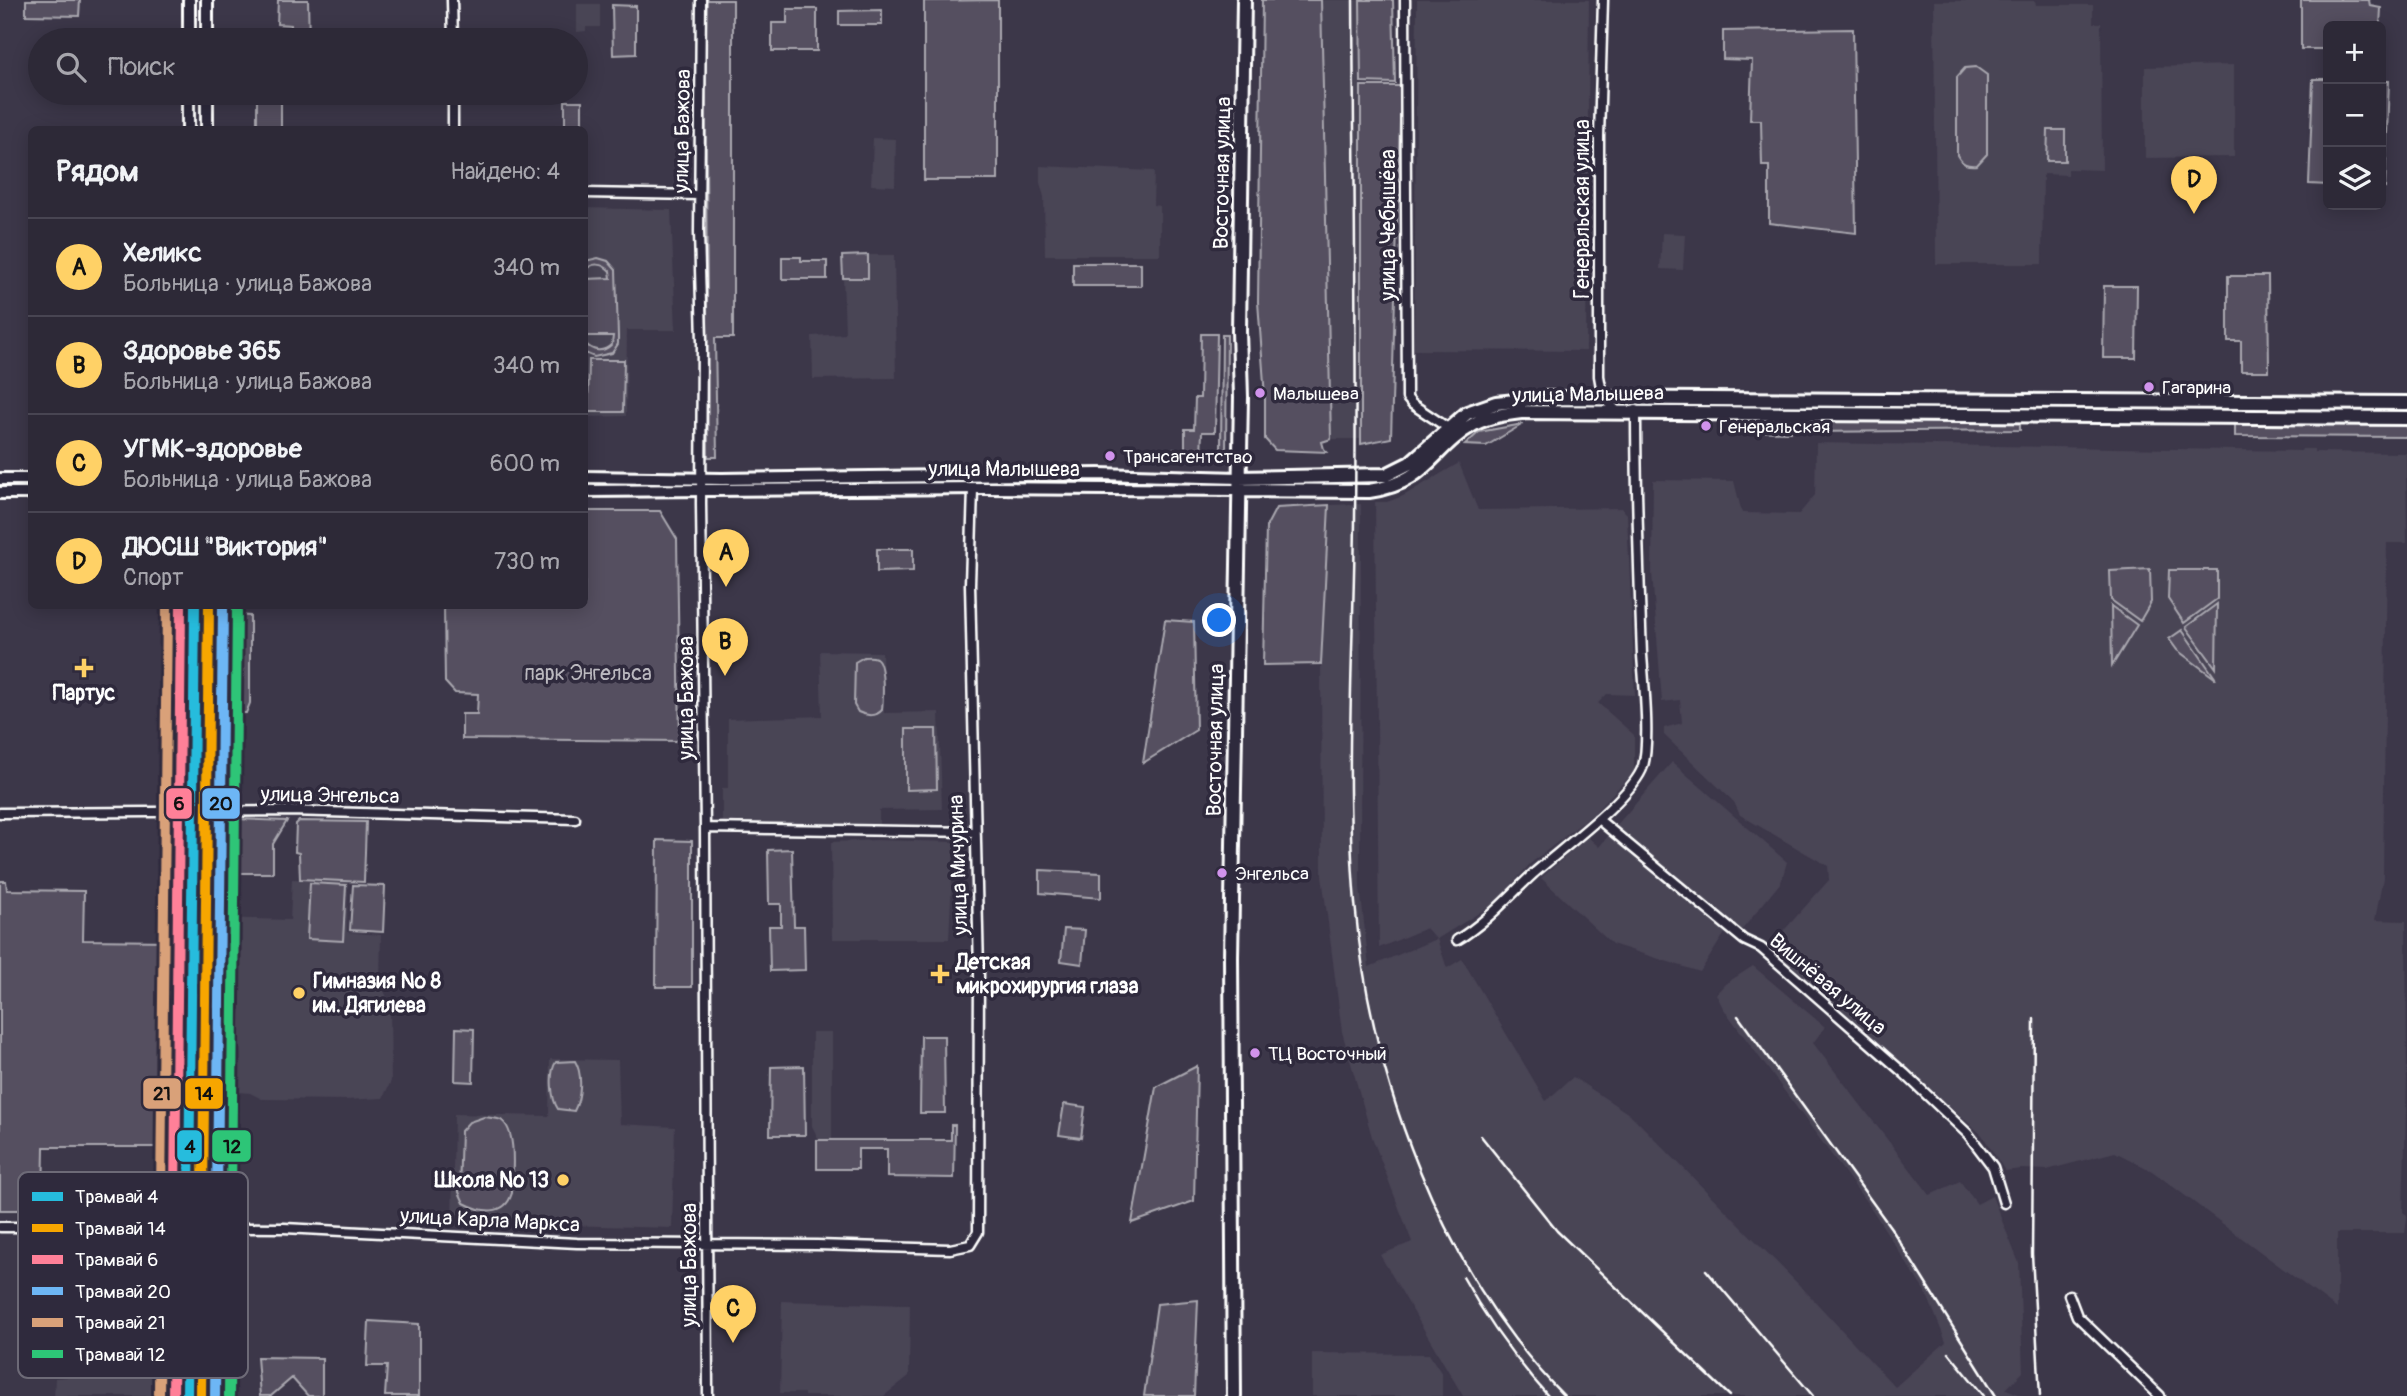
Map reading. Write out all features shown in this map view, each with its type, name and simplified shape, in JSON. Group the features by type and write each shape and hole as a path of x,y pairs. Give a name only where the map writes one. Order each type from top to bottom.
{"main road":[{"path":"189,0 189,28"},
{"path":"207,0 207,28"},
{"name":"Восточная улица","path":"1234,1396 1231,984 1244,0"},
{"path":"188,105 188,126"},
{"path":"207,105 207,126"},
{"name":"улица Малышева","path":"588,477 701,484 973,489 1239,484 1386,475 1410,463 1467,413 1496,404 1543,398 1603,398 1636,405 2407,418"},
{"name":"улица Малышева","path":"588,491 701,484 1099,474 1357,491 1388,488 1418,473 1467,428 1488,418 1522,412 1618,412 1636,405 2407,402"},
{"path":"0,479 28,479"},
{"path":"0,493 28,493"},
{"path":"182,1172 187,609"},
{"path":"200,1172 207,609"},
{"path":"181,1378 181,1396"},
{"path":"198,1378 198,1396"}],"street":[{"path":"452,0 453,28"},
{"name":"улица Бажова","path":"701,0 699,195 708,1396"},
{"name":"улица Чебышёва","path":"1405,0 1407,398 1448,428"},
{"name":"Генеральская улица","path":"1603,0 1599,138 1600,376 1603,398"},
{"path":"453,105 453,126"},
{"path":"588,193 699,195"},
{"path":"1603,398 1618,412"},
{"path":"1457,940 1478,928 1534,874 1598,820 1636,781 1642,769 1645,758 1645,710 1636,495 1636,405"},
{"name":"улица Мичурина","path":"973,489 970,584 979,1012 978,1232 975,1240"},
{"name":"улица Энгельса","path":"0,813 184,810 575,819"},
{"name":"Вишнёвая улица","path":"1598,820 1744,940 1761,948 1905,1074 1968,1134 1993,1167 2004,1203"},
{"path":"705,828 975,832"},
{"name":"улица Карла Маркса","path":"0,1227 18,1227"},
{"name":"улица Карла Маркса","path":"248,1227 310,1228 577,1243 817,1245 950,1250 970,1245 975,1240"},
{"path":"2069,1295 2077,1317 2160,1396"}],"shaded area":[{"path":"1321,0 1360,0 1361,439 1331,439"},
{"path":"1417,0 1589,0 1586,351 1414,350"},
{"path":"1934,1 2035,1 2036,5 2093,5 2093,23 2101,23 2102,170 2068,169 2068,175 2043,174 2042,264 1936,264"},
{"path":"577,4 600,4 600,27 577,28"},
{"path":"2234,65 2234,157 2145,158 2145,67"},
{"path":"873,138 896,139 895,186 871,185"},
{"path":"1040,166 1154,171 1153,205 1160,206 1160,255 1045,255 1044,197 1040,183"},
{"path":"588,208 671,210 676,330 627,330 626,416 588,417"},
{"path":"1662,233 1685,234 1683,270 1660,269"},
{"path":"868,255 894,255 896,378 813,379 812,336 845,334 843,278 868,278"},
{"path":"1816,443 2301,451 2314,449 2314,452 2406,453 2407,543 2387,543 2383,878 2375,920 2406,921 2407,1080 2403,1212 2407,1218 2405,1233 2337,1233 2337,1309 2152,1171 2115,1152 2047,1170 2005,1171 1982,1135 1769,947 1829,880 1828,866 1740,815 1734,802 1664,735 1664,728 1682,723 1680,700 1662,702 1652,573 1653,480 1734,481 1742,513 1799,514 1815,495"},
{"path":"1459,463 1478,510 1621,508 1627,514 1635,695 1607,694 1598,703 1634,735 1634,772 1592,815 1530,864 1495,903 1437,939 1447,968 1462,959 1546,1101 1573,1077 1632,1116 1810,1296 1895,1387 1946,1342 1927,1295 1873,1211 1723,1008 1716,994 1725,984 1753,966 1825,1027 1813,1043 1930,1195 1960,1181 1977,1204 1992,1196 2019,1263 2023,1372 2006,1389 2024,1396 1463,1396 1380,1255 1412,1242 1372,1137 1342,1032 1322,876 1321,664 1329,505 1361,504 1360,887 1369,967 1436,939 1426,928 1379,948 1375,502 1387,502 1403,496"},
{"path":"820,651 882,652 884,713 939,712 942,809 879,810 879,826 722,825 722,788 728,788 728,719 822,716"},
{"path":"1672,762 1787,862 1781,882 1741,931 1615,827"},
{"path":"1609,835 1725,933 1700,972 1612,944 1541,878 1588,837 1599,847"},
{"path":"831,842 954,842 949,939 832,939"},
{"name":"Гимназия № 8 им. Дягилева","path":"292,879 348,881 347,932 381,935 380,982 390,1004 391,1081 383,1098 262,1099 250,1093 239,1092 232,1075 212,1074 214,918 290,920"},
{"path":"812,1032 832,1032 832,1140 819,1140 812,1126"},
{"name":"Школа № 13","path":"550,1059 618,1060 620,1124 675,1127 672,1228 452,1222 454,1114 549,1116"},
{"path":"782,1301 910,1305 909,1376 884,1396 804,1396 804,1393 780,1393"},
{"path":"1312,1353 1429,1354 1442,1374 1442,1396 1312,1396"},
{"path":"55,1378 157,1378 157,1396 54,1396"}],"green space":[{"path":"26,0 80,0 79,16 26,15"},
{"path":"278,0 308,0 309,28 291,28 291,25 277,24"},
{"path":"705,0 733,0 733,338 715,338 717,457 708,457"},
{"path":"998,0 998,180 924,180 924,1"},
{"path":"1262,0 1321,0 1331,439 1322,442 1327,452 1275,450 1265,439 1265,397 1258,302"},
{"path":"1360,0 1393,0 1395,83 1361,82"},
{"path":"2301,0 2369,0 2370,6 2381,8 2380,21 2323,21 2323,49 2301,49"},
{"path":"612,5 636,6 636,54 613,55"},
{"path":"787,9 817,9 817,51 772,51 772,23 787,23"},
{"path":"882,10 882,25 839,25 839,11"},
{"path":"1853,29 1856,233 1769,223 1769,166 1762,166 1761,120 1750,120 1752,60 1723,59 1723,31"},
{"path":"1976,67 1987,75 1987,154 1977,165 1970,165 1965,164 1957,155 1957,77 1965,68"},
{"path":"2313,79 2323,79 2323,185 2309,184"},
{"path":"2386,81 2389,81 2386,161"},
{"path":"1361,86 1401,86 1391,438 1361,444"},
{"path":"257,105 281,105 281,126 257,126"},
{"path":"565,105 582,105 582,126 565,126"},
{"path":"2048,130 2065,130 2065,161 2047,161"},
{"path":"868,255 868,278 843,278 842,256"},
{"path":"782,257 801,257 801,261 827,261 827,279 782,279"},
{"path":"598,258 608,261 616,270 618,344 612,353 594,357 588,354 588,346 602,350 612,344 613,336 588,336 588,279 611,278 610,271 600,265 588,268 588,260"},
{"path":"1073,263 1141,263 1141,286 1073,286"},
{"path":"2228,276 2268,276 2269,371 2241,371 2241,341 2228,341"},
{"path":"2104,286 2137,286 2136,358 2103,358"},
{"path":"1201,334 1217,334 1215,432 1202,432 1201,454 1174,454 1174,449 1185,449 1185,429 1194,429 1195,398 1200,398"},
{"path":"1222,335 1227,335 1226,451 1221,451"},
{"path":"589,360 624,360 623,412 588,412"},
{"path":"1739,421 1791,422 1791,432 1739,431"},
{"path":"1808,422 2020,422 2020,430 1808,432"},
{"path":"2235,423 2407,425 2407,437 2235,436"},
{"path":"1523,424 1486,446 1465,445 1479,432"},
{"path":"1329,505 1321,664 1263,665 1266,527 1276,508"},
{"name":"парк Энгельса","path":"588,511 660,511 677,539 680,741 462,739 462,714 477,714 478,694 455,693 445,682 444,609 588,609"},
{"path":"877,549 913,549 913,571 877,572"},
{"path":"2150,569 2151,602 2140,621 2111,600 2110,571"},
{"path":"2169,570 2217,570 2217,599 2184,623 2168,599"},
{"path":"2217,604 2216,668 2186,627"},
{"path":"2111,606 2137,625 2112,666"},
{"path":"217,614 250,616 250,703 246,713 218,713"},
{"path":"1165,620 1194,622 1196,730 1143,763"},
{"path":"2182,630 2216,679 2177,650 2169,639"},
{"path":"864,657 876,658 881,667 882,710 874,715 858,712 854,705 855,662"},
{"path":"906,729 936,729 937,789 906,790"},
{"path":"235,819 287,821 273,844 273,873 217,873 219,827"},
{"path":"299,821 366,822 364,882 300,879 299,853 295,852 296,824"},
{"path":"657,840 692,841 692,987 656,987"},
{"path":"792,849 794,926 804,926 805,970 770,971 769,926 781,926 781,904 769,904 768,850"},
{"path":"1040,870 1101,873 1101,898 1040,893"},
{"path":"0,881 6,881 7,890 84,891 83,940 172,941 173,1147 44,1147 44,1172 18,1172 18,1210 0,1210"},
{"path":"310,883 346,885 343,941 307,939"},
{"path":"353,885 385,886 383,932 350,930"},
{"path":"1064,929 1085,930 1082,964 1061,961"},
{"path":"217,1010 240,1011 239,1055 216,1055"},
{"path":"456,1028 474,1029 473,1082 455,1081"},
{"path":"921,1036 944,1036 945,1113 920,1113"},
{"path":"575,1061 580,1079 576,1106 574,1111 558,1109 552,1086 554,1066 556,1062"},
{"path":"804,1066 805,1135 770,1135 771,1067"},
{"path":"1197,1066 1194,1201 1132,1223 1156,1087"},
{"path":"1064,1104 1085,1107 1081,1138 1059,1135"},
{"path":"484,1117 499,1119 506,1126 513,1154 512,1193 509,1201 492,1210 478,1209 464,1203 459,1192 461,1131 469,1122"},
{"path":"951,1125 955,1125 954,1178 887,1177 887,1149 858,1149 858,1169 817,1169 817,1140 951,1140"},
{"path":"1198,1300 1194,1396 1144,1396 1157,1304"},
{"path":"369,1321 419,1324 419,1396 385,1396 387,1366 367,1366"},
{"path":"257,1357 322,1358 324,1396 308,1396 292,1378 271,1396 260,1396"}],"railway":[{"path":"1353,0 1356,452 1350,807 1355,903 1363,969 1395,1102 1447,1231 1481,1290 1520,1346 1564,1396"},
{"path":"1738,1016 1891,1228 1996,1396"},
{"path":"2034,1019 2032,1254 2040,1396"},
{"path":"1481,1136 1557,1231 1730,1396"},
{"path":"1706,1270 1813,1396"},
{"path":"1463,1277 1502,1339 1548,1396"},
{"path":"1949,1353 1984,1396"}],"tram line":[{"name":"21","path":"161,1172 167,609"},
{"name":"6","path":"175,1172 181,609"},
{"name":"4","path":"189,1172 195,609"},
{"name":"14","path":"203,1172 209,609"},
{"name":"20","path":"217,1172 223,609"},
{"name":"12","path":"231,1172 237,609"},
{"name":"21","path":"159,1378 159,1396"},
{"name":"6","path":"173,1378 173,1396"},
{"name":"4","path":"187,1378 187,1396"},
{"name":"14","path":"201,1378 201,1396"},
{"name":"20","path":"215,1378 215,1396"},
{"name":"12","path":"229,1378 229,1396"}],"place":[{"name":"ДЮСШ \"Виктория\"","path":"2194,214"},
{"name":"Гагарина","path":"2149,387"},
{"name":"Малышева","path":"1260,393"},
{"name":"Генеральская","path":"1706,426"},
{"name":"Трансагентство","path":"1110,456"},
{"name":"Хеликс","path":"726,587"},
{"name":"Партус","path":"84,668"},
{"name":"Здоровье 365","path":"725,676"},
{"name":"Энгельса","path":"1222,873"},
{"name":"Детская микрохирургия глаза","path":"940,974"},
{"name":"Гимназия № 8 им. Дягилева","path":"299,993"},
{"name":"ТЦ Восточный","path":"1255,1053"},
{"name":"Школа № 13","path":"563,1180"},
{"name":"УГМК-здоровье","path":"733,1343"}]}
